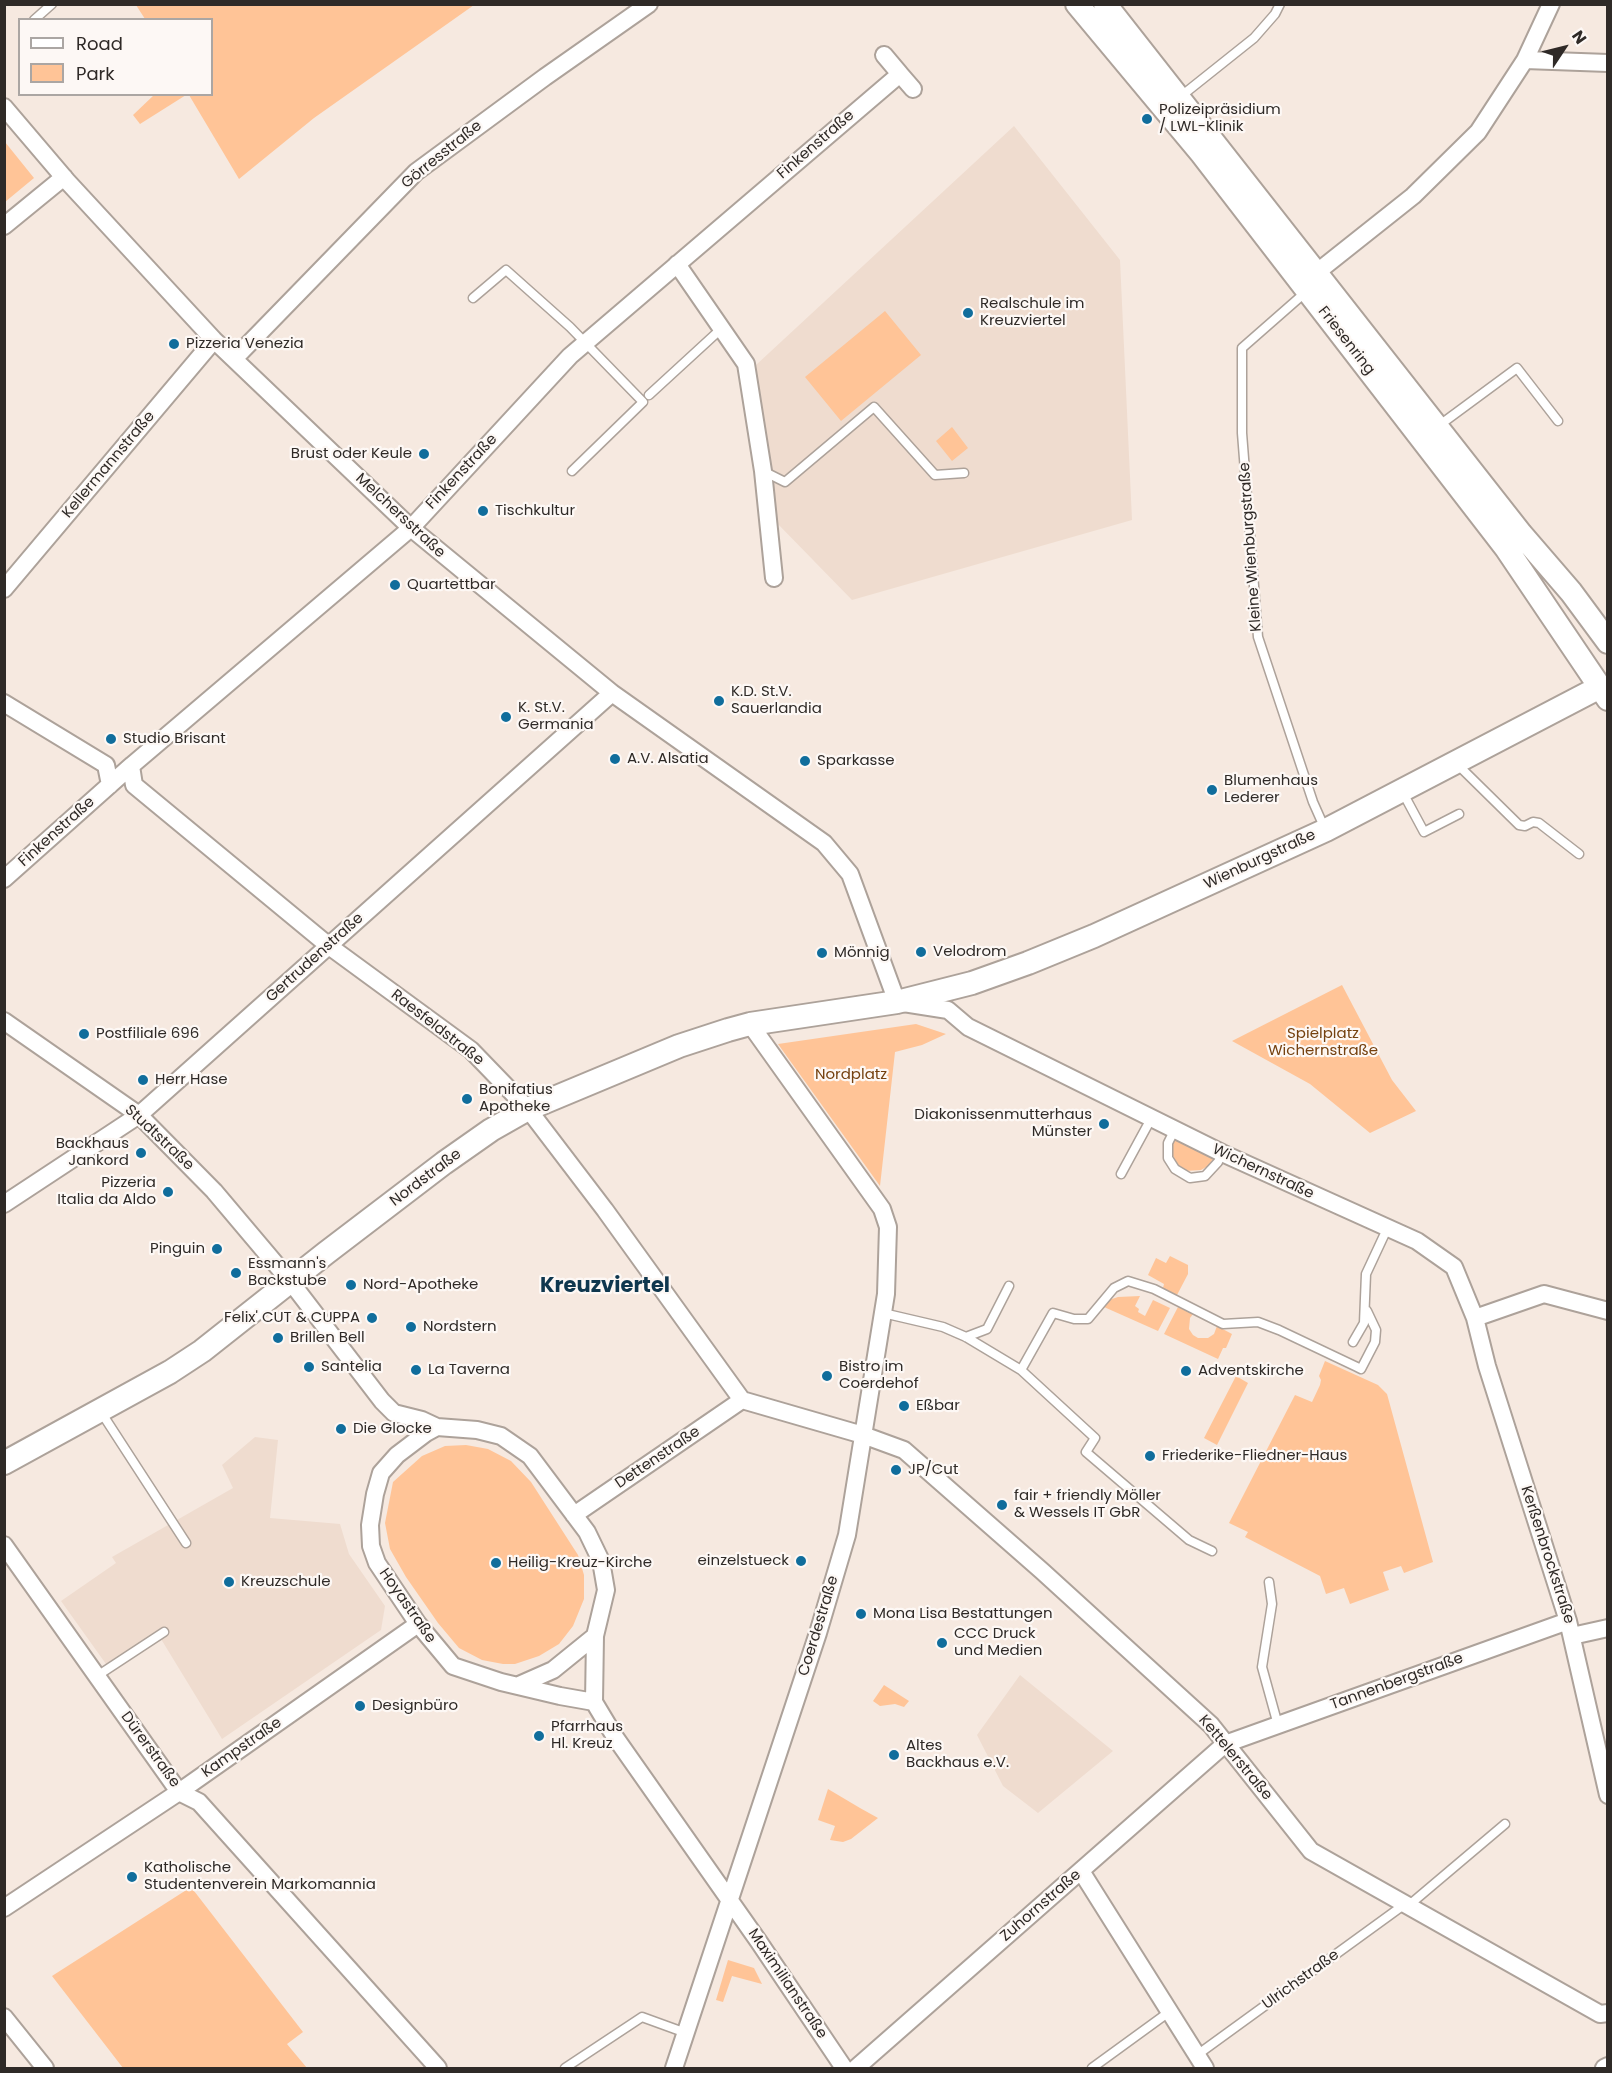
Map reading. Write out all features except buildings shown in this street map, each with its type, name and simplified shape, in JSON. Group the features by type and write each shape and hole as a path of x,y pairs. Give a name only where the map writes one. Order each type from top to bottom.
{"street":[{"name":"Görresstraße","path":"234,359 416,172 649,4"},
{"name":"Friesenring","path":"1077,4 1437,428 1521,534 1571,592 1608,642"},
{"name":"Friesenring","path":"1105,4 1180,98 1506,548 1605,690"},
{"path":"1312,282 1413,196 1478,132 1525,60 1551,4"},
{"path":"884,55 913,89"},
{"path":"1525,60 1608,63"},
{"name":"Finkenstraße","path":"4,879 124,778 411,528 570,356 900,74"},
{"name":"Melchersstraße","path":"4,107 64,177 214,340 411,528 612,693 824,843 850,874 897,1002"},
{"path":"4,226 64,177"},
{"path":"677,264 746,364 763,471 774,578"},
{"name":"Kellermannstraße","path":"4,589 214,340"},
{"name":"Wienburgstraße","path":"897,1002 972,983 1094,936 1326,830 1455,762 1605,690"},
{"name":"Gertrudenstraße","path":"4,1204 139,1115 612,693"},
{"path":"4,703 124,778"},
{"name":"Raesfeldstraße","path":"124,778 329,946 471,1050 528,1108 605,1210 742,1400"},
{"name":"Nordstraße","path":"4,1463 202,1352 444,1163 490,1130 528,1108 679,1046 750,1024 897,1002"},
{"name":"Wichernstraße","path":"897,1002 948,1010 968,1027 1222,1154 1424,1245 1454,1268 1475,1318"},
{"name":"Studtstraße","path":"4,1021 139,1115 214,1191 290,1281"},
{"name":"Coerdestraße","path":"674,2068 818,1633 847,1535 886,1287 888,1227 880,1206 750,1024"},
{"path":"290,1281 382,1401 394,1413 422,1420 437,1427 501,1436 530,1456 587,1532 602,1561 606,1590 595,1635 594,1702 615,1737 730,1900"},
{"path":"1475,1318 1544,1294 1608,1311"},
{"name":"Kerßenbrockstraße","path":"1475,1318 1487,1365 1570,1628 1608,1795"},
{"path":"742,1400 863,1435"},
{"name":"Dettenstraße","path":"574,1515 742,1400"},
{"name":"Hoyastraße","path":"437,1427 407,1447 381,1473 370,1525 371,1546 377,1563 418,1624 453,1666 483,1677 594,1702"},
{"name":"Kettelerstraße","path":"863,1435 904,1450 1042,1571 1211,1725 1311,1851 1600,2014 1608,2013"},
{"name":"Dürerstraße","path":"4,1545 180,1792 199,1802 438,2068"},
{"name":"Kampstraße","path":"4,1908 180,1792 418,1624"},
{"name":"Tannenbergstraße","path":"1225,1744 1570,1628 1608,1628"},
{"path":"519,1685 554,1670 595,1635"},
{"name":"Zuhornstraße","path":"856,2068 1225,1744"},
{"name":"Ulrichstraße","path":"1081,1871 1201,2062"},
{"name":"Maximilianstraße","path":"730,1900 844,2068"},
{"path":"4,2017 45,2068"},
{"path":"1604,2068 1608,2066"}],"lane":[{"path":"36,18 52,4"},
{"path":"1180,98 1247,44 1275,14 1280,4"},
{"path":"473,298 506,270 586,343 643,402 572,471"},
{"name":"Kleine Wienburgstraße","path":"1312,282 1242,348 1242,433 1258,637 1313,802 1326,830"},
{"path":"649,395 722,328"},
{"path":"1437,428 1517,368 1558,421"},
{"path":"763,471 785,482 874,407 935,475 964,473"},
{"path":"1455,762 1519,825 1539,823 1579,854"},
{"path":"1401,791 1424,832 1459,814"},
{"path":"1120,1174 1152,1117"},
{"path":"1175,1129 1168,1143 1168,1158 1175,1169 1190,1178 1204,1176 1218,1162 1222,1154"},
{"path":"1353,1342 1364,1323 1366,1274 1388,1229"},
{"path":"1021,1370 1053,1313 1074,1319 1088,1319 1114,1288 1128,1281 1154,1288 1222,1324 1258,1322 1361,1369 1376,1342 1377,1330 1365,1308"},
{"path":"966,1337 987,1329 1009,1286"},
{"path":"883,1313 943,1327 966,1337 1021,1370 1095,1438 1086,1452 1189,1540 1212,1551"},
{"path":"100,1410 186,1543"},
{"path":"1269,1582 1272,1604 1262,1667 1278,1725"},
{"path":"98,1676 164,1632"},
{"name":"Ulrichstraße","path":"1201,2062 1407,1905 1505,1824"},
{"path":"1092,2068 1169,2012"},
{"path":"565,2068 642,2017 686,2033"}],"shaded area":[{"name":"Realschule im Kreuzviertel","path":"1014,126 1120,260 1132,520 852,600 775,521 756,365"},
{"name":"Kreuzschule","path":"255,1437 278,1440 270,1518 340,1524 349,1554 385,1606 381,1630 222,1739 161,1639 111,1671 61,1601 116,1563 112,1557 233,1488 222,1465"},
{"path":"1020,1675 1113,1751 1038,1813 1003,1786 977,1735"}],"green space":[{"path":"136,5 474,5 314,118 239,179 190,96 213,96 213,18 144,18"},
{"path":"153,96 184,96 140,124 133,115"},
{"path":"5,142 34,178 4,202"},
{"path":"885,311 921,355 841,421 805,377"},
{"path":"952,427 968,448 952,461 936,441"},
{"name":"Spielplatz Wichernstraße","path":"1342,985 1392,1080 1416,1111 1370,1133 1310,1084 1232,1041"},
{"name":"Nordplatz","path":"916,1024 946,1034 922,1045 895,1052 880,1186 778,1044"},
{"path":"1175,1138 1213,1159 1201,1170 1185,1171 1179,1167 1171,1152"},
{"path":"1170,1256 1188,1265 1188,1274 1177,1295 1163,1288 1164,1284 1148,1275 1156,1258 1166,1263"},
{"path":"1140,1296 1135,1306 1139,1309 1138,1312 1145,1316 1153,1300 1170,1308 1158,1331 1104,1307 1109,1300 1118,1297"},
{"path":"1178,1307 1193,1314 1190,1318 1189,1329 1198,1338 1208,1338 1214,1334 1217,1326 1232,1334 1218,1359 1164,1334"},
{"path":"1325,1361 1378,1385 1387,1394 1433,1562 1404,1573 1401,1566 1383,1572 1389,1590 1350,1604 1344,1588 1326,1594 1320,1576 1245,1537 1248,1532 1229,1523 1295,1395 1312,1402 1320,1385 1319,1376"},
{"path":"1236,1376 1248,1383 1217,1445 1204,1438"},
{"path":"466,1445 488,1449 511,1461 531,1482 578,1555 584,1575 584,1599 573,1626 559,1644 539,1656 515,1664 482,1660 459,1648 438,1623 406,1577 390,1549 385,1523 393,1482 422,1456 445,1446"},
{"path":"884,1685 909,1701 904,1707 895,1704 880,1706 873,1701"},
{"path":"828,1789 878,1818 851,1839 843,1842 830,1840 835,1826 818,1820"},
{"path":"191,1887 303,2032 287,2044 307,2068 123,2068 52,1976"},
{"path":"728,1960 754,1968 762,1984 732,1976 723,2002 716,2000"}],"place":[{"name":"Polizeipräsidium / LWL-Klinik","path":"1147,119"},
{"name":"Realschule im Kreuzviertel","path":"968,313"},
{"name":"Pizzeria Venezia","path":"174,344"},
{"name":"Brust oder Keule","path":"424,454"},
{"name":"Tischkultur","path":"483,511"},
{"name":"Quartettbar","path":"395,585"},
{"name":"K.D. St.V. Sauerlandia","path":"719,701"},
{"name":"K. St.V. Germania","path":"506,717"},
{"name":"Studio Brisant","path":"111,739"},
{"name":"A.V. Alsatia","path":"615,759"},
{"name":"Sparkasse","path":"805,761"},
{"name":"Blumenhaus Lederer","path":"1212,790"},
{"name":"Velodrom","path":"921,952"},
{"name":"Mönnig","path":"822,953"},
{"name":"Postfiliale 696","path":"84,1034"},
{"name":"Herr Hase","path":"143,1080"},
{"name":"Bonifatius Apotheke","path":"467,1099"},
{"name":"Diakonissenmutterhaus Münster","path":"1104,1124"},
{"name":"Backhaus Jankord","path":"141,1153"},
{"name":"Pizzeria Italia da Aldo","path":"168,1192"},
{"name":"Pinguin","path":"217,1249"},
{"name":"Essmann's Backstube","path":"236,1273"},
{"name":"Nord-Apotheke","path":"351,1285"},
{"name":"Felix' CUT & CUPPA","path":"372,1318"},
{"name":"Nordstern","path":"411,1327"},
{"name":"Brillen Bell","path":"278,1338"},
{"name":"Santelia","path":"309,1367"},
{"name":"La Taverna","path":"416,1370"},
{"name":"Adventskirche","path":"1186,1371"},
{"name":"Bistro im Coerdehof","path":"827,1376"},
{"name":"Eßbar","path":"904,1406"},
{"name":"Die Glocke","path":"341,1429"},
{"name":"Friederike-Fliedner-Haus","path":"1150,1456"},
{"name":"JP/Cut","path":"896,1470"},
{"name":"fair + friendly Möller & Wessels IT GbR","path":"1002,1505"},
{"name":"einzelstueck","path":"801,1561"},
{"name":"Heilig-Kreuz-Kirche","path":"496,1563"},
{"name":"Kreuzschule","path":"229,1582"},
{"name":"Mona Lisa Bestattungen","path":"861,1614"},
{"name":"CCC Druck und Medien","path":"942,1643"},
{"name":"Designbüro","path":"360,1706"},
{"name":"Pfarrhaus Hl. Kreuz","path":"539,1736"},
{"name":"Altes Backhaus e.V.","path":"894,1755"},
{"name":"Katholische Studentenverein Markomannia","path":"132,1877"}],"district":[{"name":"Kreuzviertel","path":"605,1287"}]}
